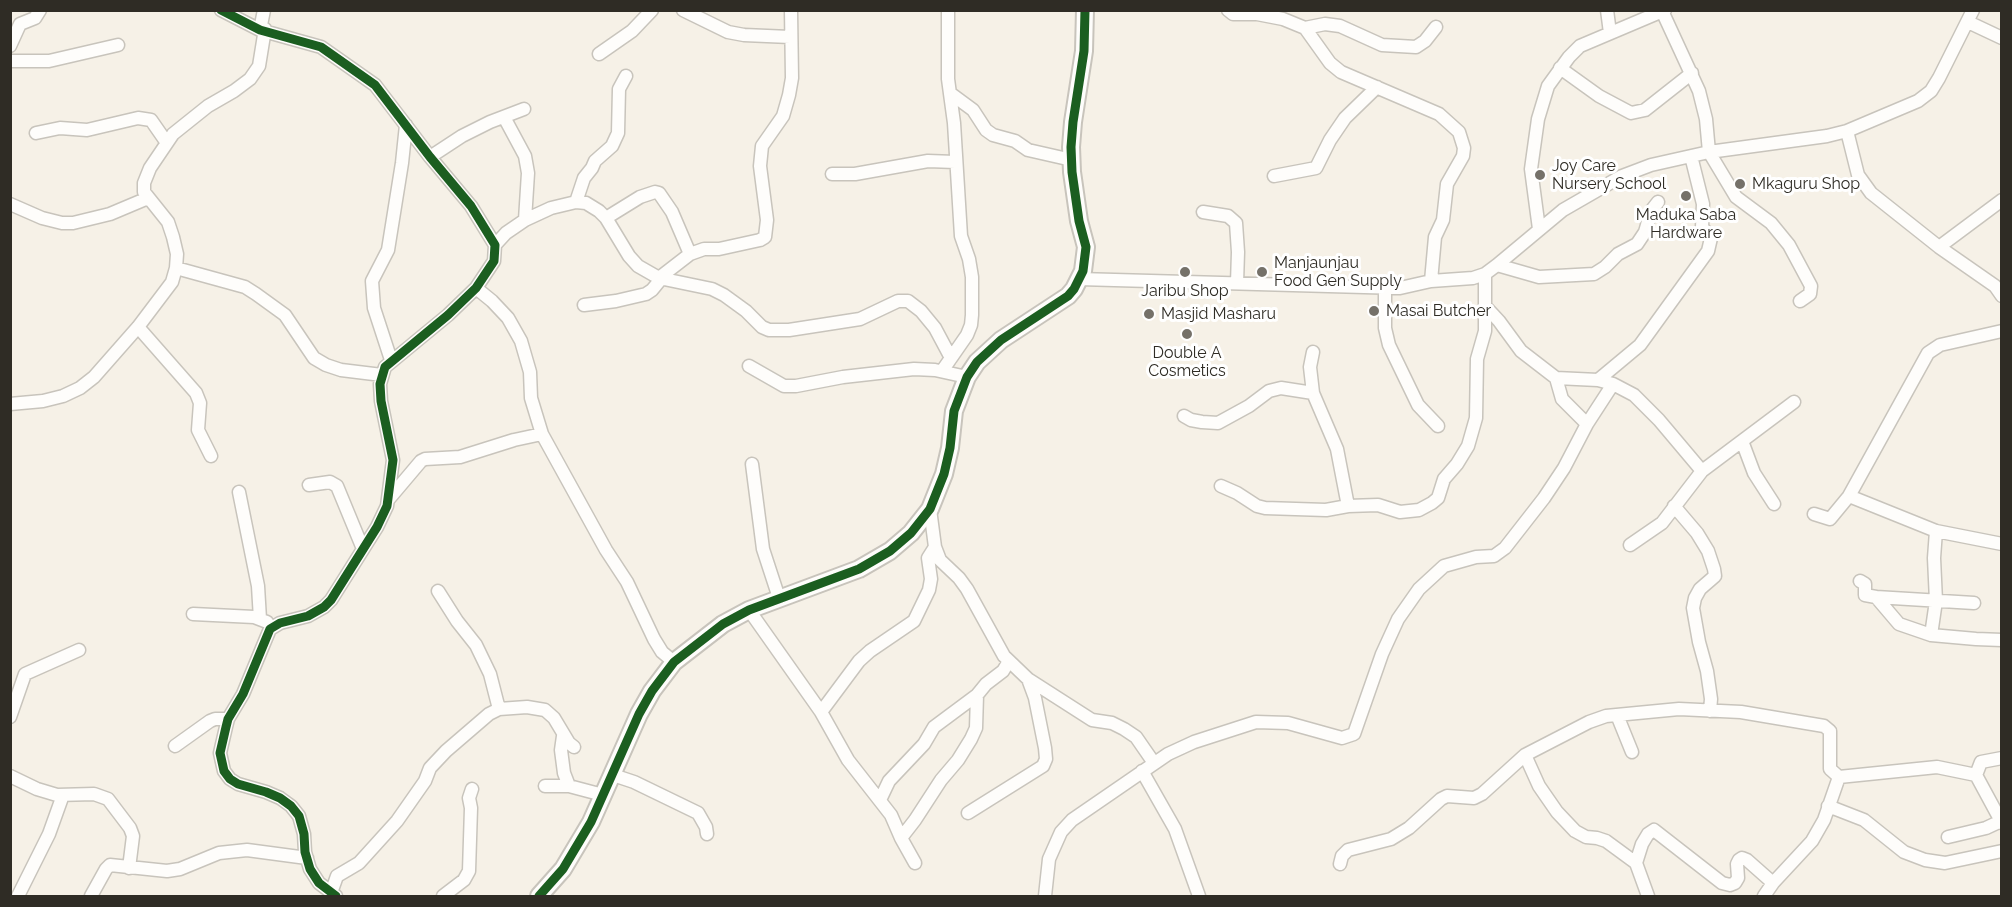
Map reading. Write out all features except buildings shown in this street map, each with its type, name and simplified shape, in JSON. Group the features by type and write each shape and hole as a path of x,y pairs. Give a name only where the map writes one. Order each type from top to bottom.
{"street":[{"path":"10,46 20,24 35,18 40,10"},
{"path":"222,10 263,29 321,47 375,85 471,206 495,245 494,261 476,288 448,315 385,367 380,384 381,401 393,460 388,501 377,527 331,600 308,616 270,629 243,694 228,719 220,753 224,771 238,784 266,792 291,806 298,816 304,834 310,869 319,883 334,895 337,876 359,863 397,821 425,780 430,768 489,714 499,709 526,707 545,710 554,718 563,736 574,747"},
{"path":"10,404 43,401 63,396 80,388 94,377 138,327 172,282 177,254 168,222 144,192 144,183 150,168 183,124 250,79 259,66 264,10"},
{"path":"599,54 632,31 652,10"},
{"path":"683,10 728,33 790,37"},
{"path":"584,305 646,294 690,254 705,249 719,249 760,240 765,237 767,220 760,166 762,146 783,116 789,95 792,78 791,10"},
{"path":"942,371 967,335 972,315 972,277 961,236 954,123 946,57 948,10"},
{"path":"539,897 563,869 591,822 639,714 652,691 674,662 723,624 749,610 859,569 890,551 911,533 930,509 944,474 950,448 954,411 967,377 977,362 1001,340 1068,296 1079,279 1083,271 1086,247 1079,221 1072,160 1073,122 1084,51 1085,10"},
{"path":"1228,10 1233,14 1257,14 1283,20 1305,28 1325,24 1340,26 1382,45 1416,47 1425,41 1436,27"},
{"path":"1607,10 1610,33"},
{"path":"1539,229 1531,169 1541,104 1548,86 1560,68 1580,46 1664,12 1699,91 1706,118 1709,152 1736,197 1771,223 1789,245 1812,290 1800,301"},
{"path":"1079,279 1400,288 1431,280 1473,278 1485,274 1497,265 1563,210 1622,176 1651,165 1709,152 1827,136 1847,131 1918,101 1930,91 1939,78 1971,16 2001,38"},
{"path":"1305,28 1335,68 1439,114 1459,132 1463,140 1463,156 1447,184 1443,220 1436,237 1431,280"},
{"path":"10,61 49,62 118,45"},
{"path":"1560,68 1599,96 1631,113 1645,110 1692,74"},
{"path":"576,202 584,178 595,160 612,146 618,133 619,89 626,76"},
{"path":"1274,176 1316,168 1330,140 1345,118 1377,87"},
{"path":"950,93 973,110 986,130 993,135 1015,141 1028,150 1072,160"},
{"path":"430,157 462,136 524,109"},
{"path":"504,117 525,156 528,173 525,220"},
{"path":"36,133 60,128 87,130 138,118 151,120 167,143"},
{"path":"391,360 374,308 372,281 388,250 406,125"},
{"path":"1847,131 1858,175 1871,193 1939,247 1995,286 2001,296"},
{"path":"1598,380 1640,345 1708,251 1711,238 1702,227 1703,204 1691,156"},
{"path":"832,174 855,174 928,161 955,162"},
{"path":"606,218 640,197 655,192 659,193 672,212 690,254"},
{"path":"10,204 62,224 110,214 148,198"},
{"path":"1939,247 2001,200"},
{"path":"495,245 506,233 525,220 551,208 576,202 593,206 606,218 629,256 638,266 660,279 712,289 724,295 746,311 762,327 769,330 789,330 860,320 898,301 908,301 921,311 935,328 951,358"},
{"path":"1497,265 1539,277 1598,272 1618,254 1637,244 1645,232 1651,211 1658,202"},
{"path":"1203,212 1228,216 1236,223 1237,283"},
{"path":"176,268 245,287 256,294 285,315 314,358 326,365 341,370 382,375"},
{"path":"1221,486 1257,506 1265,507 1326,510 1348,506 1378,505 1400,512 1419,510 1432,504 1438,498 1444,479 1468,446 1476,418 1477,359 1485,332 1485,274"},
{"path":"1385,287 1386,328 1389,345 1418,405 1438,426"},
{"path":"476,288 508,318 521,341 530,372 531,398 542,434 606,550 627,582 654,639 662,652 674,662"},
{"path":"1486,307 1521,351 1556,378 1598,380 1613,384 1634,395 1646,405 1702,471"},
{"path":"138,327 196,393 200,403 198,430 211,456"},
{"path":"1814,514 1830,519 1849,496 1928,353 1940,345 2001,331"},
{"path":"1313,352 1310,367 1313,393 1337,448 1348,506"},
{"path":"748,366 784,386 896,370 942,371 967,377"},
{"path":"1556,378 1562,399 1587,424"},
{"path":"1045,897 1049,859 1061,832 1078,814 1154,763 1194,742 1256,722 1288,723 1342,738 1354,734 1378,664 1398,619 1419,589 1444,566 1476,557 1494,556 1505,548 1564,468 1587,424 1613,384"},
{"path":"1184,416 1191,420 1218,423 1249,406 1269,391 1281,388 1313,393"},
{"path":"1630,545 1662,523 1702,471 1794,402"},
{"path":"388,501 425,459 460,457 542,434"},
{"path":"1742,441 1754,473 1774,504"},
{"path":"752,464 763,549 779,598"},
{"path":"309,484 330,482 337,486 363,549"},
{"path":"239,492 258,586 260,619"},
{"path":"1849,496 1936,531 2001,544"},
{"path":"1674,506 1697,533 1708,551 1714,569 1714,576 1700,589 1693,608 1698,642 1707,670 1711,699 1710,711"},
{"path":"930,509 934,547 940,560 967,589 996,645 1010,662 1028,680 1044,687 1092,720 1113,723 1136,737 1154,763"},
{"path":"1931,635 1936,601 1934,558 1936,531"},
{"path":"821,712 870,651 914,621 931,579 928,562 934,547"},
{"path":"1860,581 1866,587 1865,595 1974,603"},
{"path":"438,591 476,645 490,674 499,709"},
{"path":"1876,597 1899,624 1931,635 2001,640"},
{"path":"749,610 821,712 848,760 891,815 900,838 915,863"},
{"path":"193,614 260,619 276,626"},
{"path":"10,717 25,674 79,650"},
{"path":"880,800 889,781 924,744 934,727 977,695 1010,662"},
{"path":"968,813 1043,766 1046,759 1045,748 1035,698 1028,680"},
{"path":"900,838 971,739 976,728 977,695"},
{"path":"1340,864 1342,856 1348,850 1391,840 1409,828 1441,799 1447,796 1474,798 1482,794 1525,754 1589,722 1617,715 1678,709 1741,712 1828,728 1830,731 1830,769 1839,777 1937,767 1976,775"},
{"path":"1617,715 1632,752"},
{"path":"175,746 210,721 228,719"},
{"path":"563,736 561,750 564,773 569,786"},
{"path":"1525,754 1539,786 1557,812 1575,831 1586,837 1606,841 1636,863 1648,897"},
{"path":"1948,837 2001,822 1976,775 1981,762 2001,759"},
{"path":"1142,771 1175,829 1193,895"},
{"path":"613,775 634,782 698,813 706,827 707,834"},
{"path":"10,776 37,789 57,795 94,794 108,799 130,828 133,836 129,868"},
{"path":"1764,897 1773,883 1812,841 1824,820 1839,777"},
{"path":"545,786 569,786 603,795"},
{"path":"443,897 464,880 469,871 471,808 469,798 472,789"},
{"path":"18,897 49,834 63,795"},
{"path":"1828,806 1864,820 1904,852 1925,860 1945,863 2001,851"},
{"path":"1636,863 1642,844 1648,834 1654,830 1722,883 1730,885 1735,882 1737,864 1742,858 1773,883"},
{"path":"91,897 108,866 167,871 180,869 219,853 247,850 307,858"}],"cycle path":[{"path":"221,10 260,30 321,47 375,85 471,206 495,245 494,261 476,288 448,315 385,367 380,384 381,401 393,460 387,506 377,527 331,600 308,616 280,623 270,629 243,694 228,719 226,727 220,753 224,771 238,784 266,792 291,806 299,816 310,869 319,883 336,896"},
{"path":"539,896 563,869 591,822 639,714 652,691 674,662 723,624 749,610 859,569 890,551 911,533 930,509 944,474 950,448 954,411 967,377 977,362 1001,340 1068,296 1074,289 1083,271 1086,247 1079,221 1071,147 1084,51 1085,10"}],"place":[{"name":"Joy Care Nursery School","path":"1540,175"},
{"name":"Mkaguru Shop","path":"1740,184"},
{"name":"Maduka Saba Hardware","path":"1686,196"},
{"name":"Jaribu Shop","path":"1185,272"},
{"name":"Manjaunjau Food Gen Supply","path":"1262,272"},
{"name":"Masai Butcher","path":"1374,311"},
{"name":"Masjid Masharu","path":"1149,314"},
{"name":"Double A Cosmetics","path":"1187,334"}]}
